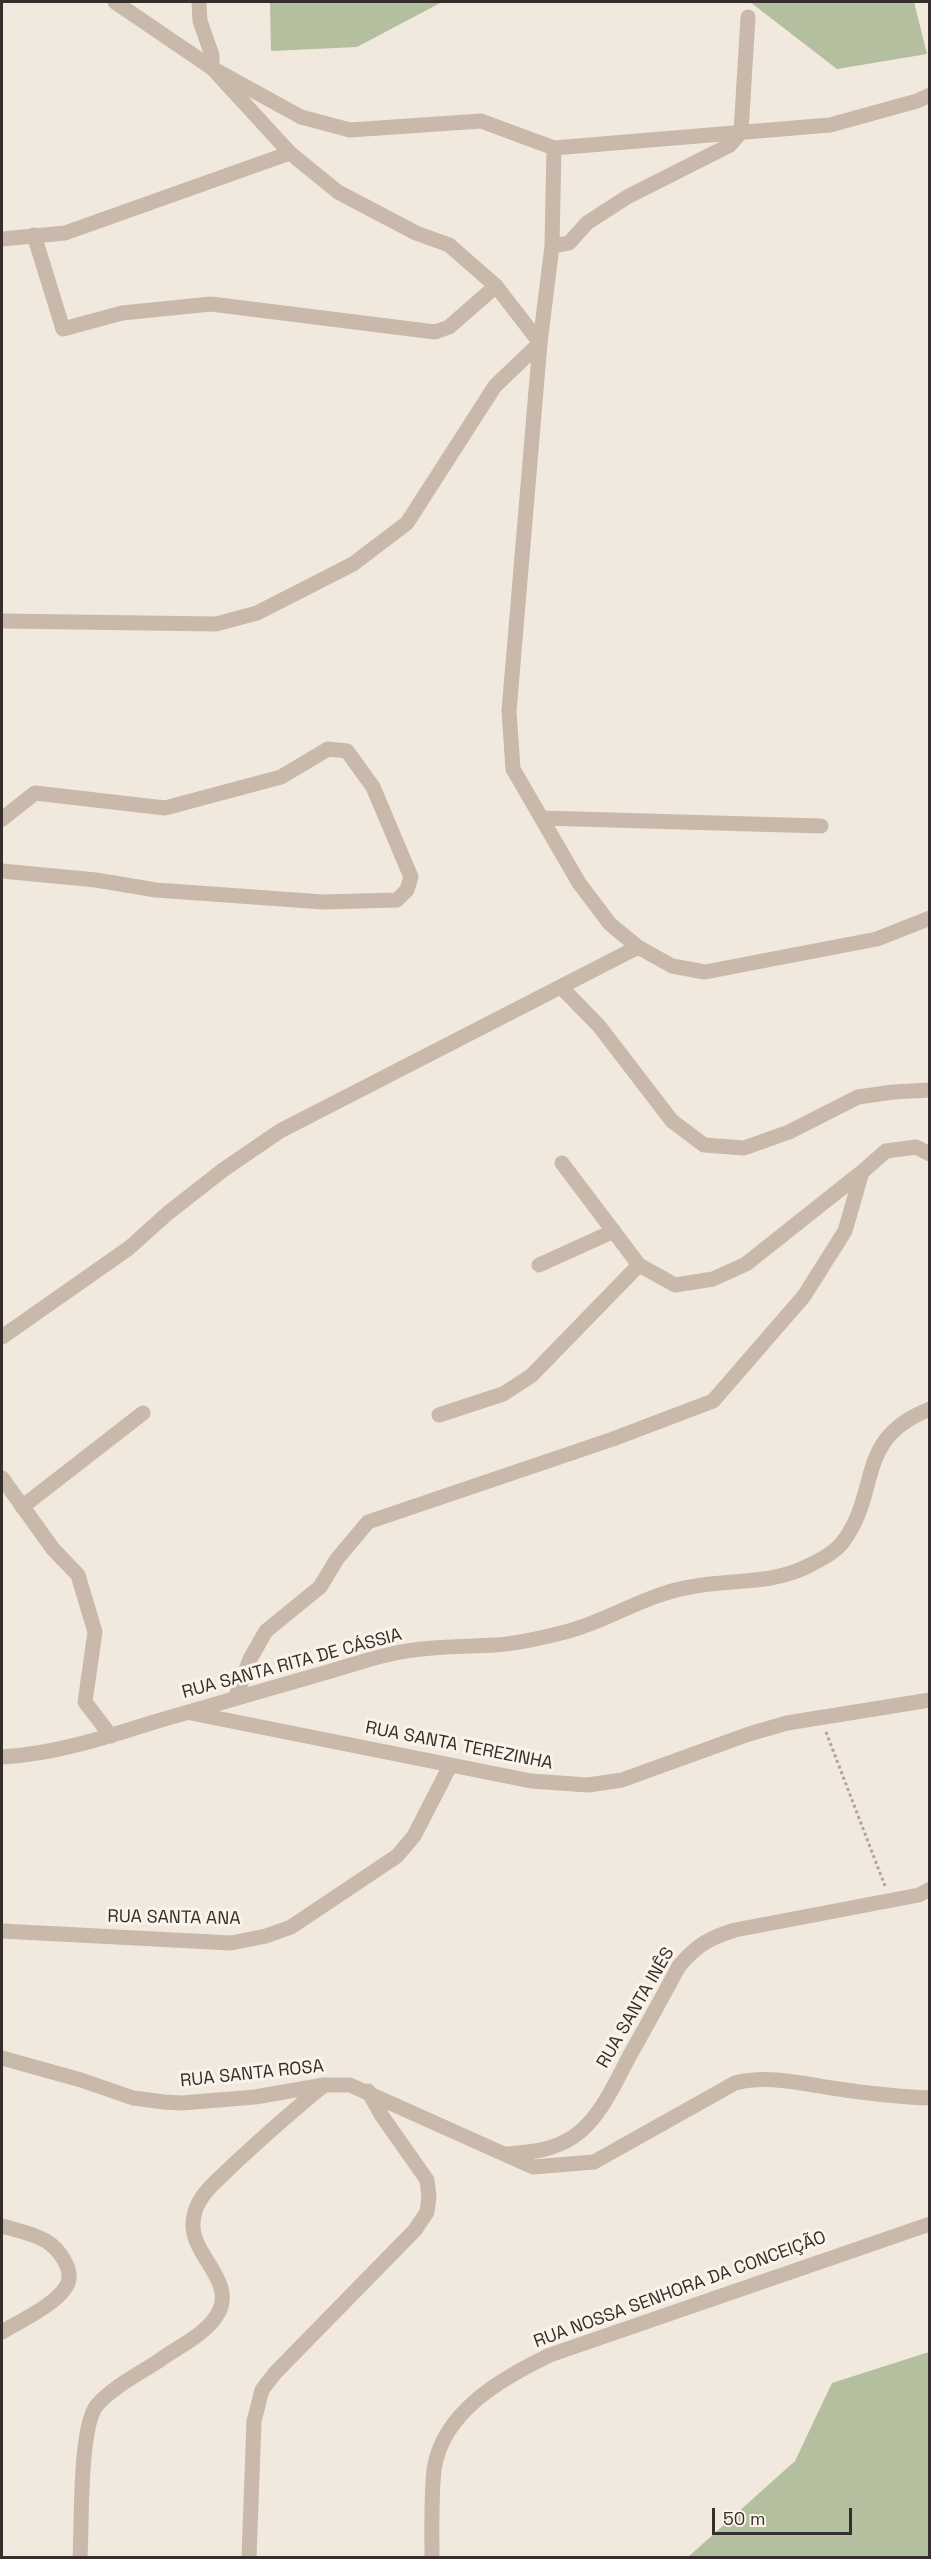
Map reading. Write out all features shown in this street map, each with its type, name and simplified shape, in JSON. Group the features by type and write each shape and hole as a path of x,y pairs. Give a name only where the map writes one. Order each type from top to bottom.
{"street":[{"path":"114,2 212,68 301,117 350,130 481,121 554,148 830,125 917,101 930,95"},
{"path":"199,2 200,21 212,55 212,68 290,153 338,192 416,233 449,245 496,286 540,343"},
{"path":"552,246 569,243 587,223 617,204 730,145 741,132 748,17"},
{"path":"554,148 552,246 540,343 509,711 513,769 579,883 610,924 638,948 672,966 705,972 877,939 930,918"},
{"path":"2,239 65,233 290,153"},
{"path":"34,235 63,329 122,313 211,304 435,332 449,327 496,286"},
{"path":"2,621 216,624 257,614 353,564 407,523 495,386 540,343"},
{"path":"2,819 35,793 165,808 280,777 328,748 346,751 373,787 411,877 407,890 397,900 323,902 156,890 96,880 2,871"},
{"path":"542,818 821,826"},
{"path":"2,1337 129,1248 204,1185 280,1131 638,948"},
{"path":"561,987 599,1026 672,1121 704,1145 744,1148 789,1132 858,1098 894,1092 930,1090"},
{"path":"562,1163 639,1265 675,1285 713,1279 746,1264 886,1151 916,1147 930,1154"},
{"path":"235,1699 250,1659 266,1631 320,1587 337,1559 368,1522 613,1439 713,1401 804,1296 845,1231 862,1172"},
{"path":"539,1265 614,1231"},
{"path":"439,1415 503,1394 531,1376 639,1265"},
{"name":"RUA SANTA RITA DE CÁSSIA","path":"2,1757 68,1748 392,1654 455,1646 498,1645 558,1634 585,1627 661,1595 690,1587 763,1580 804,1568 828,1556 842,1544 858,1515 868,1476 879,1448 889,1433 909,1418 930,1409"},
{"path":"22,1507 143,1413"},
{"path":"2,1478 54,1549 78,1575 95,1632 85,1702 111,1736"},
{"name":"RUA SANTA TEREZINHA","path":"188,1712 450,1766 547,1783 602,1783 622,1780 749,1734 787,1723 930,1700"},
{"name":"RUA SANTA ANA","path":"2,1931 231,1943 283,1930 366,1878 396,1856 414,1836 450,1766"},
{"name":"RUA SANTA INÊS","path":"503,2154 540,2151 554,2147 574,2137 585,2126 604,2103 679,1966 695,1948 713,1936 919,1895 930,1889"},
{"name":"RUA SANTA ROSA","path":"2,2058 81,2080 133,2098 164,2102 182,2103 255,2097 324,2085 350,2085 368,2091 533,2167 594,2162 735,2083 749,2079 780,2080 890,2096 930,2098"},
{"path":"81,2558 85,2451 88,2422 96,2406 111,2392 200,2333 217,2316 224,2298 218,2279 196,2242 192,2224 197,2206 208,2190 282,2119 324,2085"},
{"path":"249,2558 254,2421 262,2390 275,2373 415,2230 427,2212 429,2198 427,2180 382,2116 368,2091"},
{"name":"RUA NOSSA SENHORA DA CONCEIÇÃO","path":"432,2558 434,2469 442,2444 455,2420 496,2385 550,2355 930,2224"},
{"path":"2,2226 46,2241 68,2266 70,2277 66,2288 56,2297 2,2332"}],"path":[{"path":"820,1718 891,1901"}],"green space":[{"path":"270,2 442,2 357,47 271,51"},
{"path":"750,2 914,2 927,54 837,69"},
{"path":"929,2352 929,2557 688,2557 795,2461 832,2383"}]}
